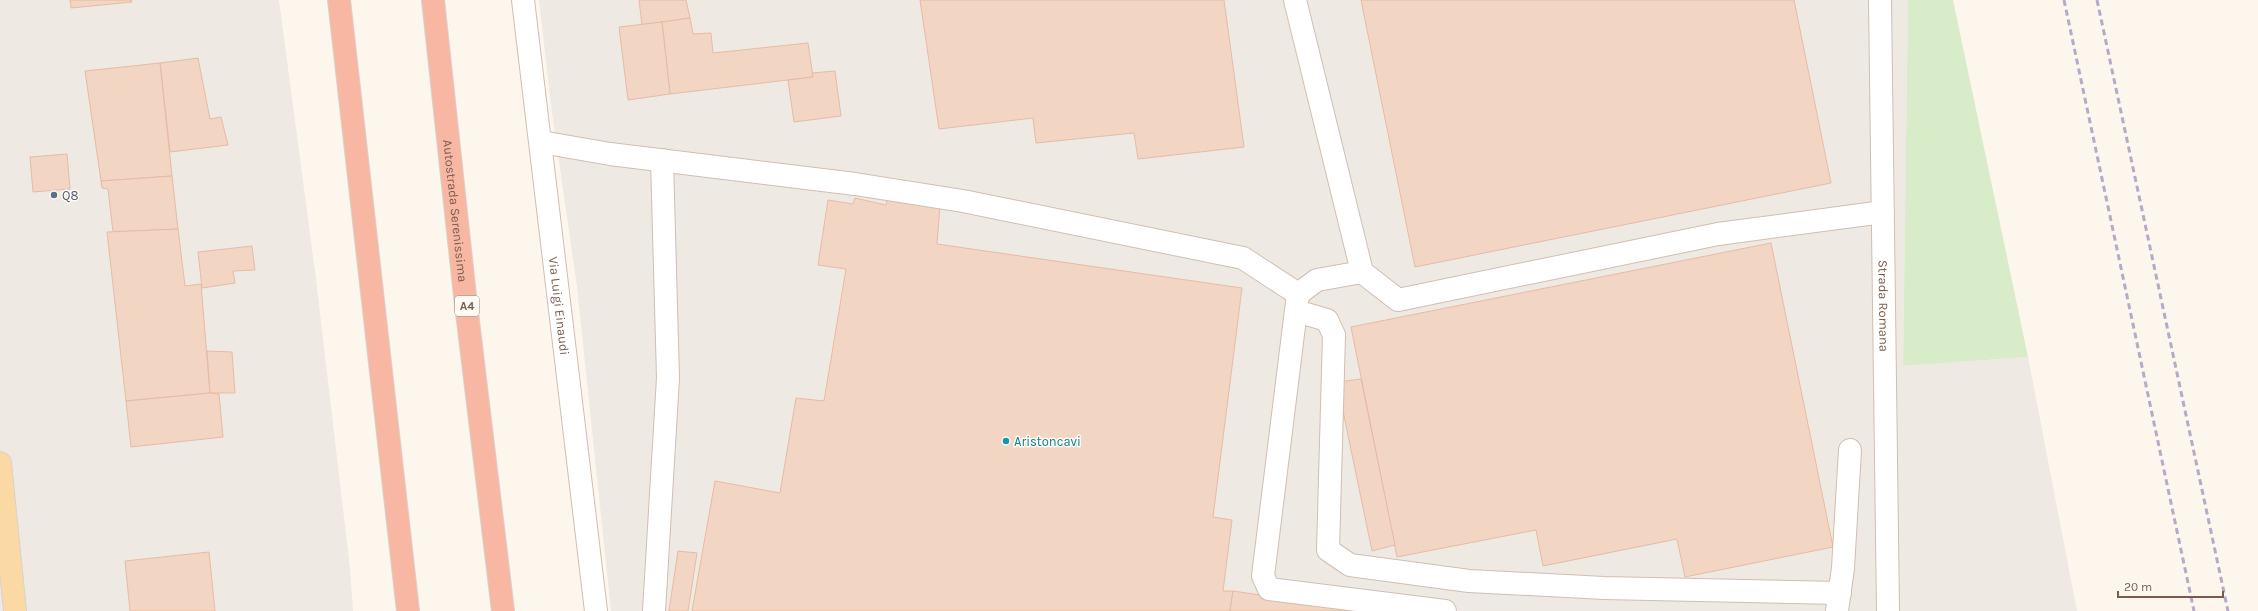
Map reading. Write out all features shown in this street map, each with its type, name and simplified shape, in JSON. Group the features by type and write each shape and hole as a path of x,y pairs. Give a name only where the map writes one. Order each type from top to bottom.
{"highway":[{"path":"339,0 408,611"},
{"name":"Autostrada Serenissima","path":"433,0 466,304 503,611"}],"main road":[{"path":"0,463 15,611"}],"street":[{"name":"Via Luigi Einaudi","path":"523,0 596,611"},
{"path":"1295,0 1362,272 1398,300 1718,234 1883,212"},
{"name":"Strada Romana","path":"1880,0 1888,611"},
{"path":"541,142 610,154 855,184 963,201 1244,258 1297,302 1326,320 1334,335 1328,550 1350,565 1468,581 1534,586 1839,602 1843,568 1850,450"},
{"path":"654,611 668,378 662,160"},
{"path":"1362,272 1317,280 1297,302 1263,576 1269,589 1445,611"}],"shaded area":[{"path":"0,0 279,0 316,279 350,568 353,611 0,611"},
{"path":"539,0 1908,0 1903,366 2028,357 2077,611 611,611 577,287 552,113"}],"green space":[{"path":"1908,0 1953,0 2028,357 1903,366"}],"building":[{"path":"70,0 131,0 132,2 71,8"},
{"path":"639,0 686,0 690,18 642,25"},
{"path":"920,0 1224,0 1244,147 1138,159 1134,133 1036,143 1033,118 939,129"},
{"path":"1361,0 1794,0 1831,183 1415,267"},
{"path":"690,18 693,34 711,33 713,53 808,43 813,77 670,94 662,22"},
{"path":"662,22 670,94 628,100 619,27"},
{"path":"198,58 210,119 221,117 228,145 170,152 160,63"},
{"path":"160,63 172,176 101,181 85,71"},
{"path":"835,71 841,116 794,122 788,80 813,77 812,73"},
{"path":"67,154 70,189 33,192 30,157"},
{"path":"172,176 178,229 113,232 108,189 102,188 101,181"},
{"name":"Aristoncavi","path":"888,197 940,205 937,244 1242,288 1213,517 1232,520 1223,591 1233,591 1230,611 692,611 715,481 780,493 796,398 824,401 846,269 818,265 828,200 853,204 855,198 886,205"},
{"path":"178,229 185,286 201,284 210,393 126,401 107,232"},
{"path":"1771,243 1833,547 1685,577 1677,539 1543,566 1536,530 1397,557 1351,327"},
{"path":"252,246 255,270 233,271 235,283 202,288 198,252"},
{"path":"207,351 232,352 235,393 210,393"},
{"path":"1361,379 1395,545 1372,551 1337,382"},
{"path":"210,393 219,394 223,437 131,447 126,401"},
{"path":"678,551 697,553 688,611 669,611"},
{"path":"209,552 215,611 130,611 125,561"},
{"path":"1233,591 1369,611 1230,611"}],"railway":[{"path":"2064,0 2194,611"},
{"path":"2097,0 2228,611"}],"place":[{"name":"Q8","path":"54,195"},
{"name":"Aristoncavi","path":"1006,441"}]}
